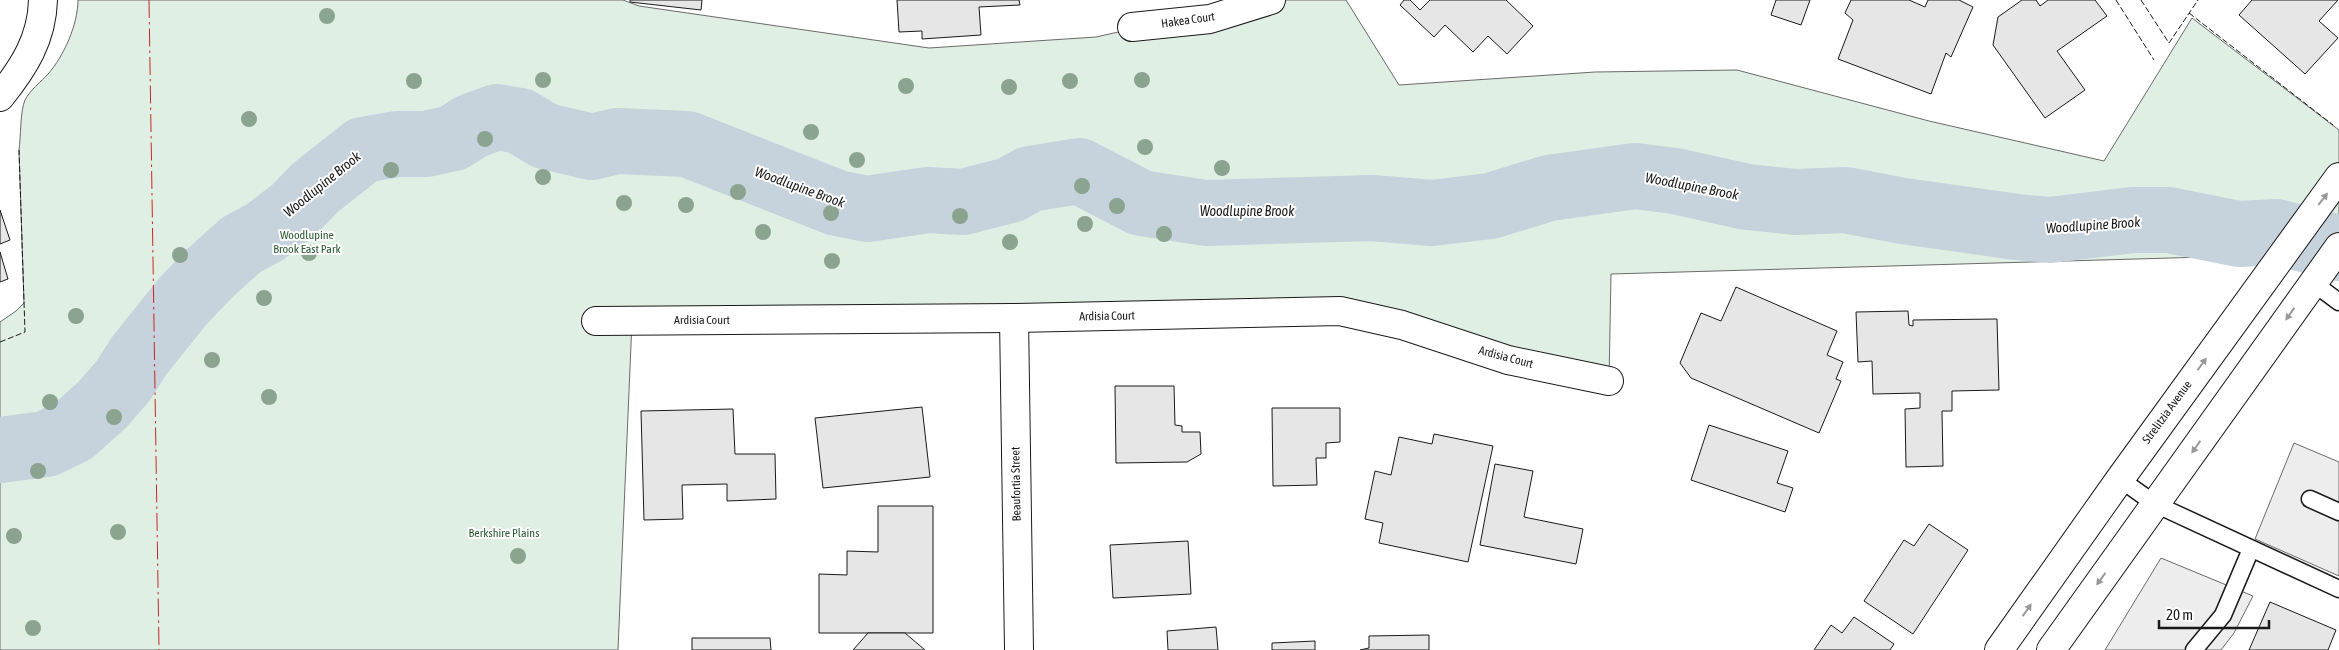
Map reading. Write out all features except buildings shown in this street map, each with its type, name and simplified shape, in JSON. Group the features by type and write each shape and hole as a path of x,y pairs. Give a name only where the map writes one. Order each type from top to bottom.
{"street":[{"path":"0,97 22,69 35,40 42,22 43,0"},
{"name":"Hakea Court","path":"1132,27 1210,19 1271,0"},
{"name":"Strelitzia Avenue","path":"1999,650 2306,220 2339,177"},
{"path":"2051,650 2312,282 2339,247"},
{"name":"Ardisia Court","path":"596,321 1014,318 1340,311 1402,325 1508,360 1609,381"},
{"name":"Beaufortia Street","path":"1014,318 1019,650"}],"lane":[{"path":"2312,282 2339,302"},
{"path":"2120,479 2155,504 2339,589"},
{"path":"2310,499 2339,512"},
{"path":"2194,650 2223,614 2251,549"}],"green space":[{"path":"78,0 623,0 639,6 929,48 1096,37 1261,0 1346,0 1399,85 1595,72 1737,70 1929,121 2104,161 2192,18 2339,130 2339,268 2206,257 1611,274 1609,381 1340,311 632,321 618,650 0,650 0,322 24,303 19,150 21,117 27,96 54,67 65,49 76,19"}],"shaded area":[{"path":"2294,443 2339,462 2339,576 2255,539"},
{"path":"2161,558 2253,596 2234,633 2221,650 2105,650"}],"waterway":[{"name":"Woodlupine Brook","path":"0,450 46,444 73,431 102,405 123,381 139,356 183,301 211,272 241,245 265,232 295,209 315,188 363,150 397,144 426,144 453,138 472,126 497,117 520,121 545,136 592,147 617,141 687,144 837,203 867,209 928,200 963,202 1010,190 1030,179 1079,171 1141,203 1206,213 1372,208 1432,213 1490,206 1549,188 1635,176 1675,181 1747,197 1796,202 1845,200 1903,211 2017,227 2050,230 2133,220 2169,220 2239,234 2276,232 2339,248"}],"fence":[{"path":"2116,0 2154,60"},
{"path":"2141,0 2169,43 2198,0"},
{"path":"2189,13 2333,125"},
{"path":"0,342 25,332 19,150"}],"power":[{"path":"149,0 159,650"}],"park label":[{"name":"Woodlupine Brook East Park","path":"307,242"},
{"name":"Berkshire Plains","path":"504,533"}]}
